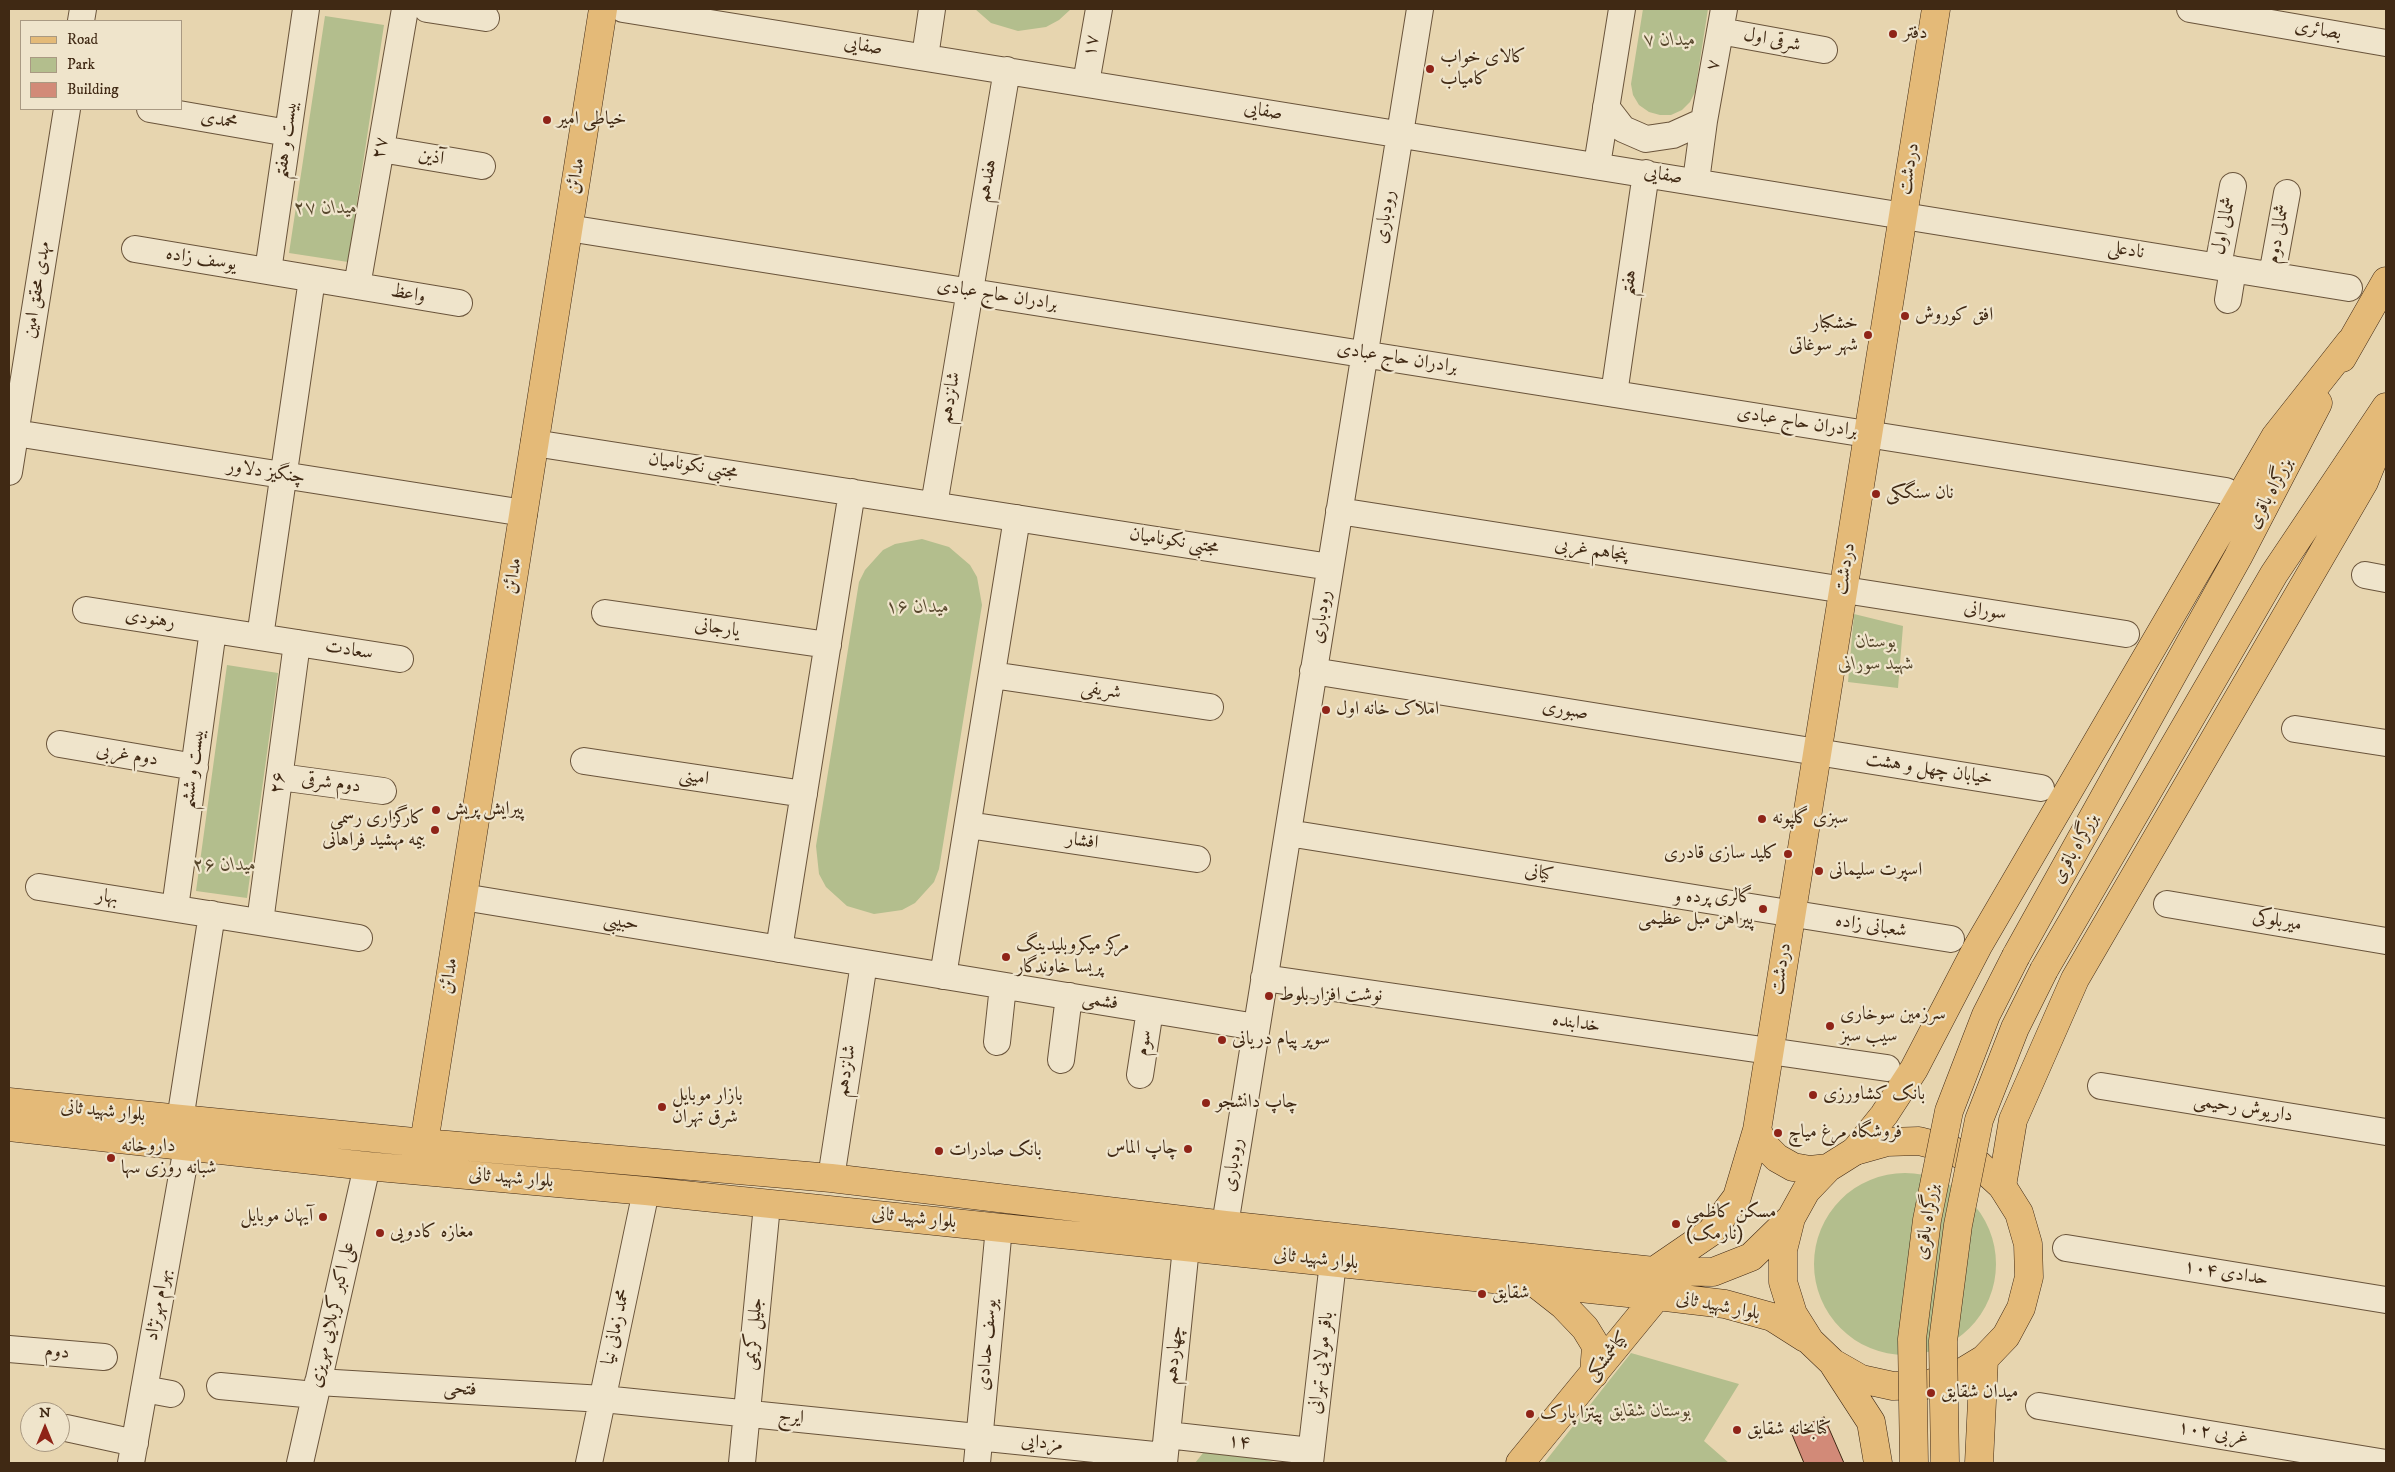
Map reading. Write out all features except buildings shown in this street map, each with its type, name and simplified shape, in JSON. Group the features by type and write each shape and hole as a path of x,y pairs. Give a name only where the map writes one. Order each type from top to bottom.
{"main road":[{"name":"مدائن","path":"423,1171 424,1143 603,9"},
{"name":"دردشت","path":"1655,1283 1711,1232 1737,1197 1757,1130 1936,9"},
{"name":"بزرگراه باقری","path":"1914,1463 1912,1339 1927,1220 1949,1111 1986,1015 2016,956 2233,566 2350,342 2386,281"},
{"path":"1855,1151 1884,1115 1914,1069 1978,946 2275,437 2350,342"},
{"name":"بزرگراه باقری","path":"1945,1463 1943,1341 1958,1225 1977,1129 2015,1028 2044,970 2274,574 2386,407"},
{"path":"2002,1186 2013,1120 2076,979 2364,482 2386,428"},
{"name":"بلوار شهید ثانی","path":"9,1102 424,1143 830,1178 1224,1225 1655,1283 1772,1317 1810,1342"},
{"name":"بلوار شهید ثانی","path":"9,1127 367,1166 646,1191 1535,1283 1655,1283 1713,1272 1751,1257 1791,1218"},
{"path":"1757,1130 1765,1146 1777,1158 1793,1167 1810,1170 1828,1168"},
{"path":"1912,1141 1950,1149 1978,1164 2002,1186 2019,1214 2028,1244 2029,1277 2021,1308 2006,1336 1984,1360 1956,1376 1925,1385 1893,1386 1861,1379 1833,1363 1810,1342 1792,1314 1783,1282 1783,1250 1791,1218 1806,1190 1828,1168 1855,1151 1886,1142 1912,1141"},
{"path":"945,1222 947,1192"},
{"path":"1535,1283 1563,1305 1585,1328 1596,1346 1594,1374"},
{"name":"کیاشمشکی","path":"1520,1463 1594,1374 1655,1283"},
{"path":"1979,1463 1984,1360"},
{"path":"1833,1363 1871,1422 1878,1463"}],"street":[{"name":"بیست و هفتم","path":"268,271 306,9"},
{"name":"۲۷","path":"358,286 405,9"},
{"path":"427,9 486,18"},
{"name":"صفایی","path":"623,9 1903,214"},
{"path":"925,57 932,9"},
{"name":"۱۷","path":"1086,83 1098,9"},
{"name":"رودباری","path":"1224,1225 1420,9"},
{"path":"1597,165 1622,9"},
{"name":"بصائری","path":"2190,9 2386,43"},
{"name":"شرقی اول","path":"1722,20 1824,50"},
{"name":"۷","path":"1696,181 1704,122 1722,20"},
{"name":"هفدهم","path":"969,292 1007,70"},
{"path":"1606,107 1623,129 1646,140 1673,135 1704,122"},
{"name":"مهدی محقق امین","path":"9,472 12,433 67,110"},
{"name":"محمدی","path":"156,110 288,133"},
{"name":"آذین","path":"381,149 482,166"},
{"name":"هفتم","path":"1614,394 1646,173"},
{"name":"شمالی اول","path":"2228,300 2225,268 2233,186"},
{"name":"شمالی دوم","path":"2272,275 2287,194"},
{"name":"نادعلی","path":"1903,214 2349,288"},
{"name":"برادران حاج عبادی","path":"568,228 2226,491"},
{"name":"یوسف زاده","path":"135,249 312,279"},
{"path":"260,637 312,279"},
{"name":"واعظ","path":"312,279 459,304"},
{"name":"شانزدهم","path":"934,505 969,292"},
{"name":"چنگیز دلاور","path":"12,433 524,513"},
{"name":"مجتبی نکونامیان","path":"534,443 852,492"},
{"path":"852,492 934,505 1017,518 943,976 779,949 852,492"},
{"name":"پنجاهم غربی","path":"1339,511 1843,590"},
{"name":"مجتبی نکونامیان","path":"1017,518 1330,567"},
{"name":"سورانی","path":"1843,590 2126,634"},
{"name":"رهنودی","path":"86,610 260,637"},
{"name":"یارجانی","path":"606,613 828,644"},
{"name":"بیست و ششم","path":"176,908 213,630"},
{"name":"سعادت","path":"260,637 400,659"},
{"name":"۲۶","path":"260,922 297,643"},
{"name":"صبوری","path":"1313,671 1817,752"},
{"name":"شریفی","path":"992,675 1210,707"},
{"path":"2295,729 2386,743"},
{"name":"دوم غربی","path":"60,744 195,767"},
{"name":"خیابان چهل و هشت","path":"1817,752 2040,788"},
{"name":"امینی","path":"584,761 804,794"},
{"name":"دوم شرقی","path":"280,778 383,791"},
{"name":"افشار","path":"968,825 1197,859"},
{"name":"کیانی","path":"1288,833 1791,914"},
{"name":"بهار","path":"39,887 359,938"},
{"name":"حبیبی","path":"463,897 779,949"},
{"name":"میربلوکی","path":"2167,904 2386,941"},
{"path":"180,1120 212,914"},
{"name":"شعبانی زاده","path":"1791,914 1951,939"},
{"name":"شانزدهم","path":"830,1178 864,963"},
{"name":"فشمی","path":"943,976 1256,1027"},
{"name":"خدابنده","path":"1264,978 1887,1068"},
{"path":"996,1042 1003,986"},
{"path":"1061,1060 1069,996"},
{"name":"سوم","path":"1140,1075 1150,1010"},
{"name":"داریوش رحیمی","path":"2101,1086 2386,1132"},
{"name":"بهرام مهرنژاد","path":"133,1453 188,1147"},
{"name":"علی اکبر کربلایی مهریزی","path":"300,1463 367,1166"},
{"name":"محمد زمانی نیا","path":"589,1463 646,1191"},
{"name":"جلیل کریمی","path":"742,1463 767,1205"},
{"name":"یوسف حدادی","path":"977,1463 999,1227"},
{"name":"چهاردهم","path":"1165,1452 1186,1246"},
{"name":"حدادی ۱۰۴","path":"2066,1248 2386,1300"},
{"name":"باقر مولایی تهرانی","path":"1310,1457 1333,1262"},
{"name":"دوم","path":"9,1349 104,1357"},
{"name":"فتحی","path":"220,1386 602,1399"},
{"path":"144,1389 171,1394"},
{"name":"ایرج","path":"602,1399 980,1437"},
{"name":"۱۰۲ غربی","path":"2039,1406 2386,1463"},
{"path":"70,1429 133,1453"},
{"name":"مزدایی","path":"980,1437 1165,1452"},
{"name":"۱۴","path":"1165,1452 1310,1457"}],"green space":[{"path":"975,9 1071,9 1059,20 1046,27 1018,31 991,23"},
{"name":"میدان ۷","path":"1643,9 1708,9 1695,92 1690,102 1682,110 1671,115 1649,112 1639,105 1633,95 1631,84"},
{"name":"میدان ۲۷","path":"325,16 384,25 348,262 289,253"},
{"name":"میدان ۱۶","path":"922,539 949,547 970,565 977,577 982,605 939,869 934,882 915,903 902,910 874,914 847,906 826,887 819,874 816,846 859,582 865,570 883,550 895,544"},
{"name":"بوستان شهید سورانی","path":"1854,614 1903,626 1898,688 1848,682"},
{"name":"میدان ۲۶","path":"227,665 278,673 247,898 196,891"},
{"path":"1914,1173 1923,1174 1948,1183 1970,1199 1986,1221 1995,1246 1995,1282 1986,1307 1970,1329 1948,1345 1932,1351 1914,1355 1896,1355 1887,1354 1862,1345 1847,1335 1834,1322 1824,1307 1815,1282 1814,1255 1815,1246 1824,1221 1834,1206 1847,1193 1862,1183 1887,1174"},
{"name":"بوستان شقایق","path":"1631,1353 1739,1384 1704,1441 1729,1463 1544,1463"},
{"path":"1216,1451 1277,1463 1195,1463 1203,1453"}],"place":[{"name":"دفتر","path":"1893,34"},
{"name":"کالای خواب کامیاب","path":"1430,69"},
{"name":"خیاطی امیر","path":"547,120"},
{"name":"افق کوروش","path":"1905,316"},
{"name":"خشکبار شهر سوغاتی","path":"1868,335"},
{"name":"نان سنگکی","path":"1876,494"},
{"name":"املاک خانه اول","path":"1326,710"},
{"name":"پیرایش پریش","path":"436,810"},
{"name":"سبزی گلپونه","path":"1762,819"},
{"name":"کارگزاری رسمی بیمه مهشید فراهانی","path":"435,830"},
{"name":"کلید سازی قادری","path":"1788,854"},
{"name":"اسپرت سلیمانی","path":"1819,871"},
{"name":"گالری پرده و پیراهن مبل عظیمی","path":"1763,909"},
{"name":"مرکز میکروبلیدینگ پریسا خاوندگار","path":"1006,957"},
{"name":"نوشت افزار بلوط","path":"1269,996"},
{"name":"سرزمین سوخاری سیب سبز","path":"1830,1026"},
{"name":"سوپر پیام دریانی","path":"1222,1040"},
{"name":"بانک کشاورزی","path":"1813,1095"},
{"name":"چاپ دانشجو","path":"1206,1103"},
{"name":"بازار موبایل شرق تهران","path":"662,1107"},
{"name":"فروشگاه مرغ میاچ","path":"1778,1133"},
{"name":"چاپ‌ الماس","path":"1188,1149"},
{"name":"بانک صادرات","path":"939,1151"},
{"name":"داروخانه شبانه روزی سها","path":"111,1158"},
{"name":"آیهان موبایل","path":"323,1217"},
{"name":"مسکن کاظمی (نارمک)","path":"1676,1224"},
{"name":"مغازه کادویی","path":"380,1233"},
{"name":"شقایق","path":"1482,1294"},
{"name":"میدان شقایق","path":"1931,1393"},
{"name":"پیتزا پارک","path":"1530,1414"},
{"name":"کتابخانه شقایق","path":"1737,1430"}]}
